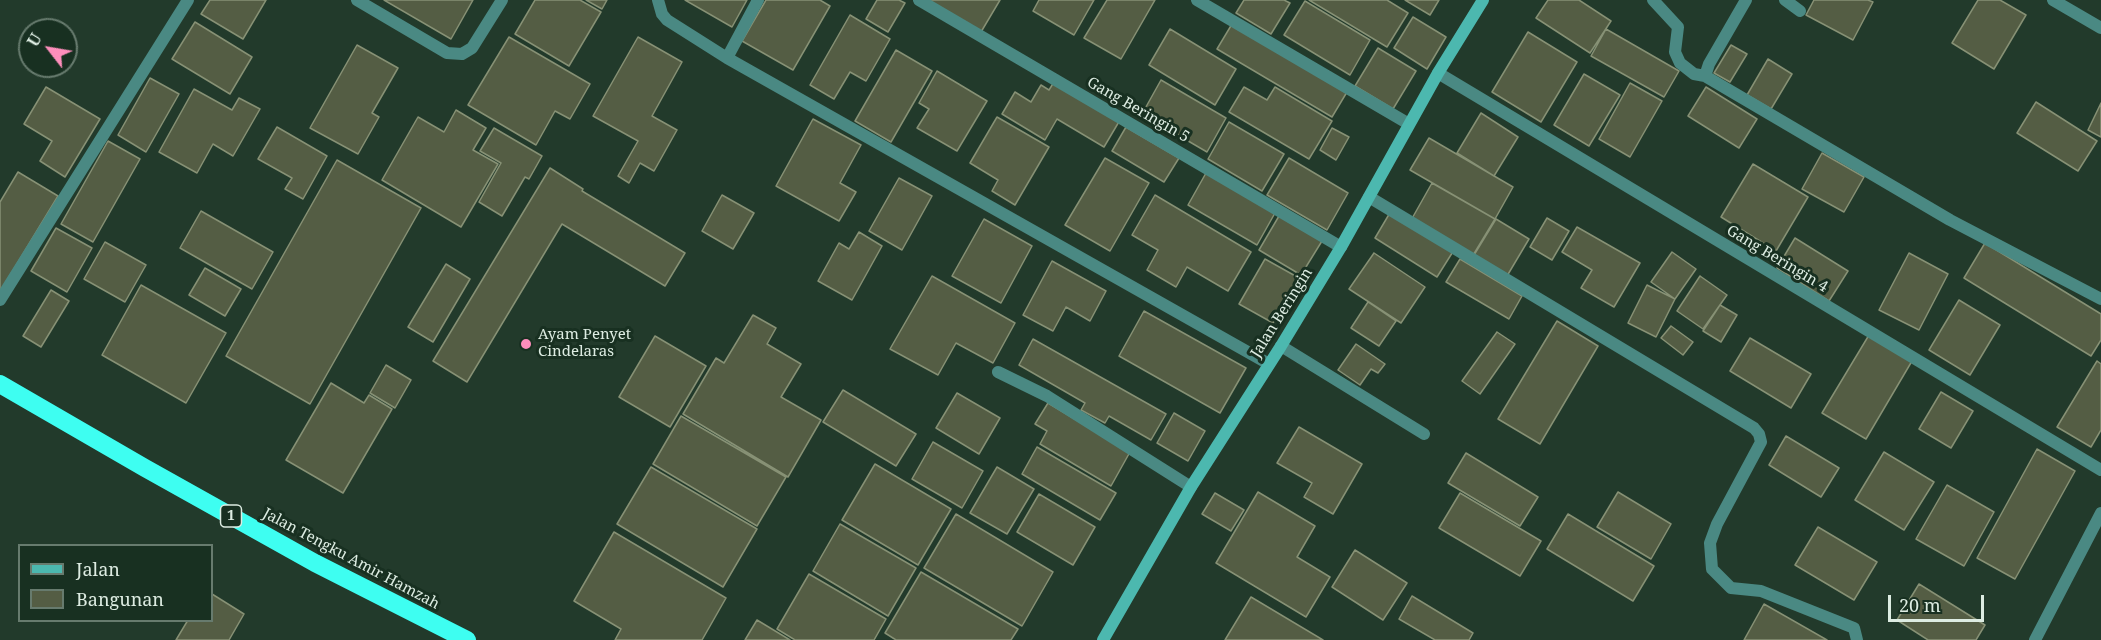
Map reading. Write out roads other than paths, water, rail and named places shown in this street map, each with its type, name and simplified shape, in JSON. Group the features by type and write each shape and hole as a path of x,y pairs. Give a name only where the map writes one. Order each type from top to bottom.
{"highway":[{"name":"Jalan Tengku Amir Hamzah","path":"0,384 315,563 467,640"}],"street":[{"path":"0,300 188,0"},
{"path":"357,0 447,53 462,54 472,48 502,0"},
{"path":"658,0 662,14 667,20 726,58 1269,364"},
{"path":"726,58 758,0"},
{"name":"Gang Beringin 5","path":"919,0 1341,247"},
{"path":"1197,0 1409,124"},
{"name":"Jalan Beringin","path":"1103,640 1191,487 1341,247 1438,73 1483,0"},
{"path":"1653,0 1678,27 1674,52 1680,63 1694,74 1705,76 1950,220 2101,299"},
{"path":"1705,76 1709,64 1746,0"},
{"path":"1785,0 1800,11"},
{"path":"2053,0 2101,28"},
{"name":"Gang Beringin 4","path":"1438,73 2101,470"},
{"path":"1369,197 1754,428 1760,434 1761,442 1717,524 1710,543 1712,569 1731,588 1761,591 1854,628 1857,640"},
{"path":"1281,346 1424,434"},
{"path":"998,372 1047,396 1191,487"},
{"path":"2035,640 2101,513"}],"place":[{"name":"Ayam Penyet Cindelaras","path":"526,344"}]}
